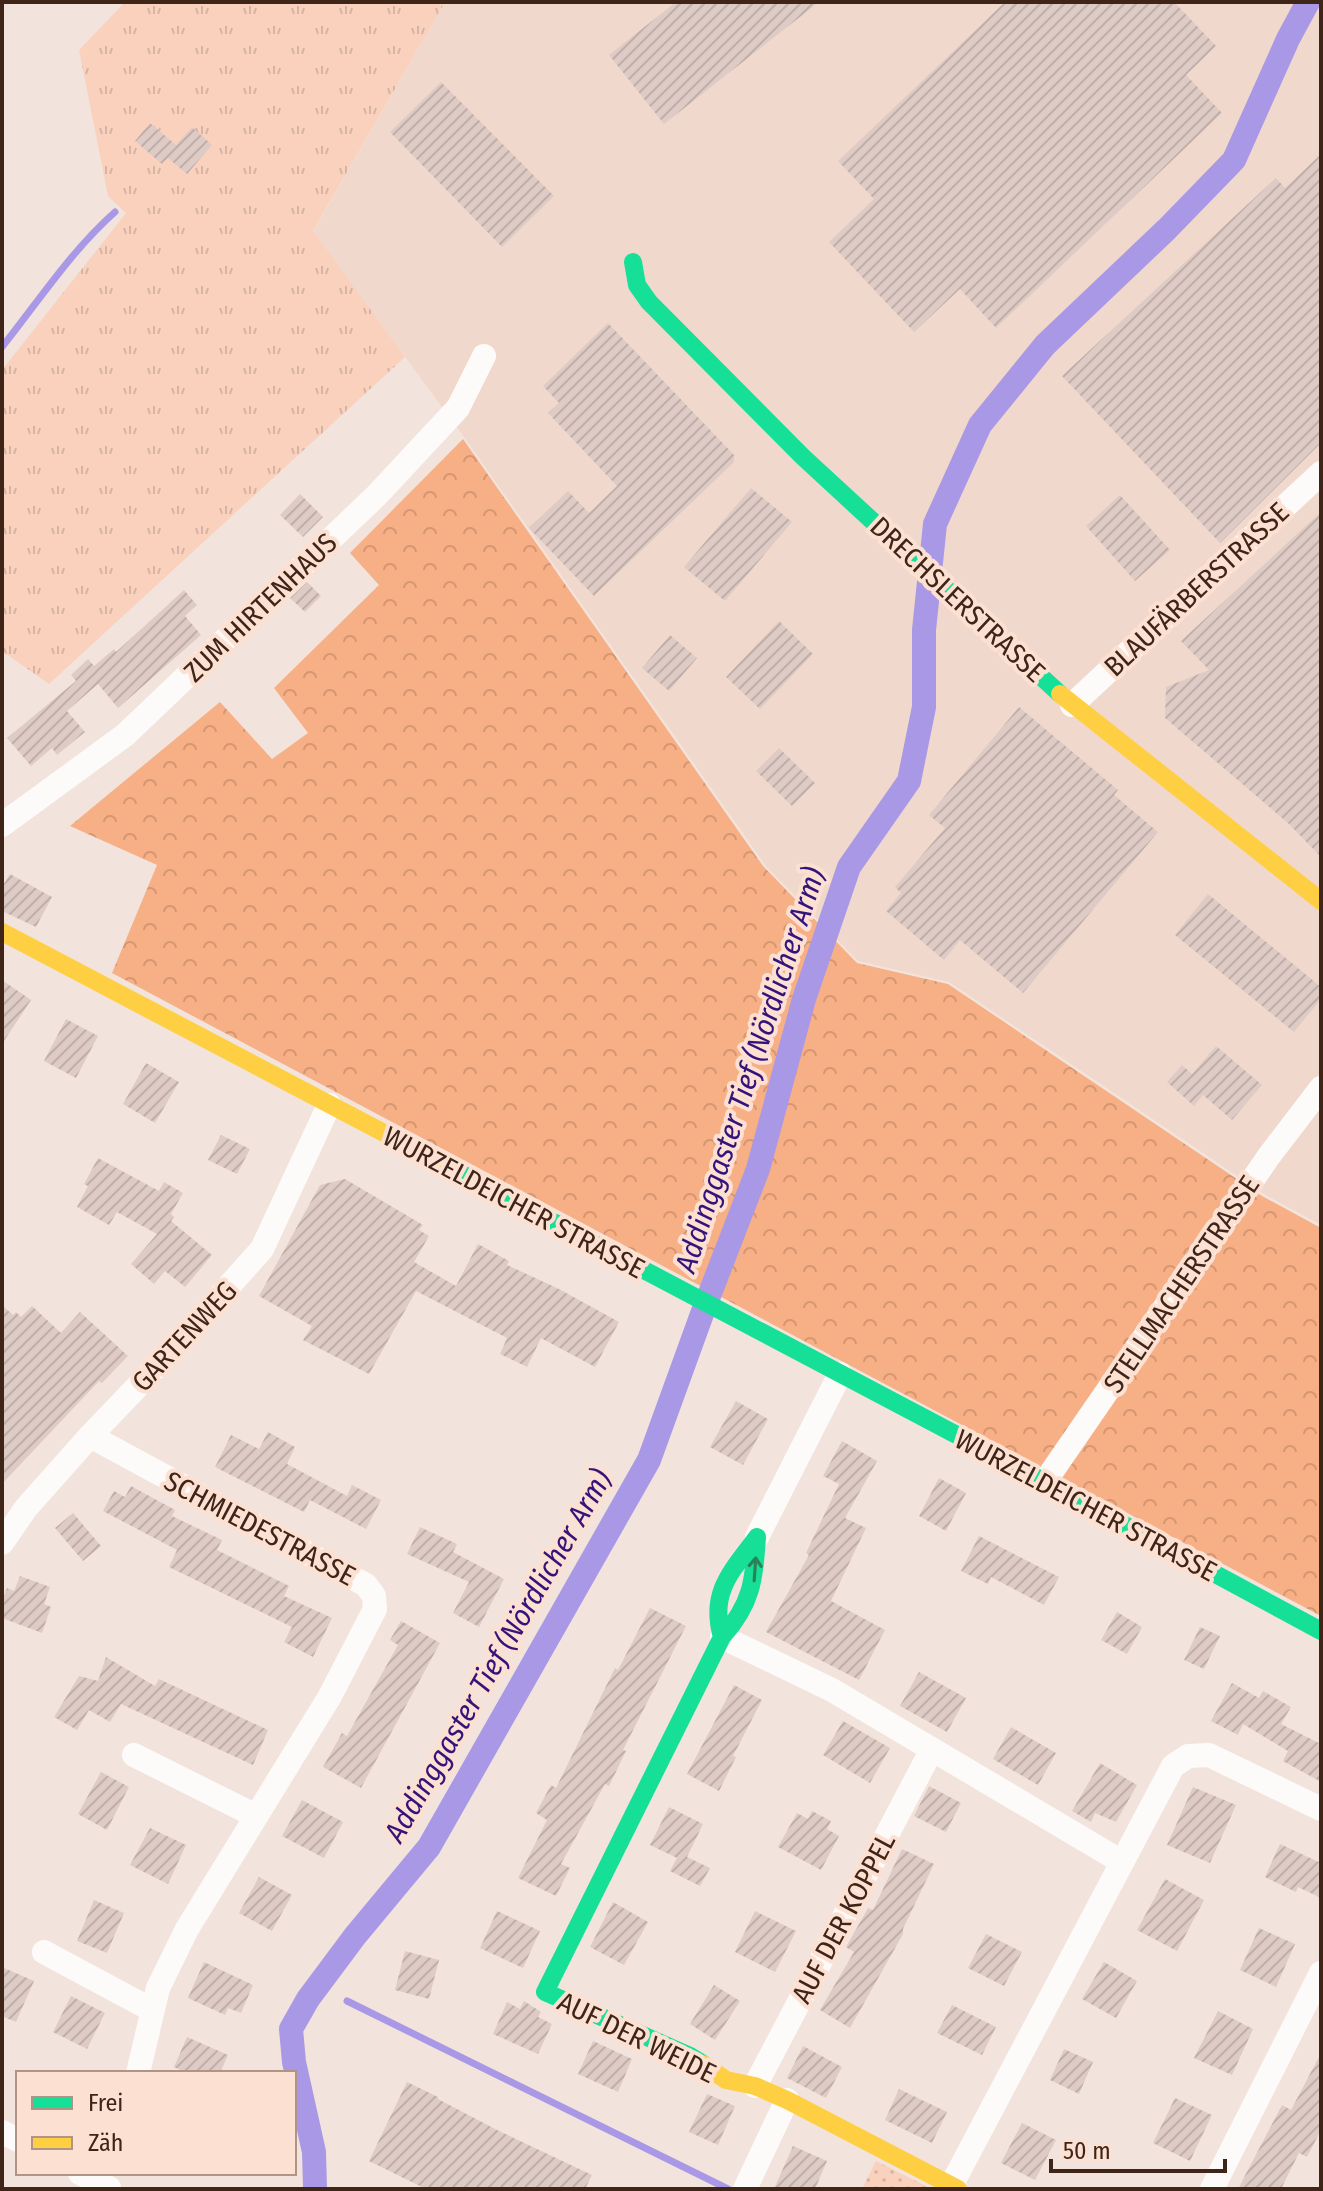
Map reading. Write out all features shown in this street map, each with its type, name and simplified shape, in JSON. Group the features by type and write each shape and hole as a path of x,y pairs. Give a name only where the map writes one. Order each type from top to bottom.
{"street":[{"name":"DRECHSLERSTRASSE","path":"633,262 637,285 649,302 803,457 1072,705 1321,901"},
{"name":"ZUM HIRTENHAUS","path":"2,825 125,735 376,496 458,408 484,356"},
{"name":"BLAUFÄRBERSTRASSE","path":"1072,705 1321,473"},
{"name":"WURZELDEICHER STRASSE","path":"2,932 1321,1631"},
{"name":"STELLMACHERSTRASSE","path":"1044,1483 1269,1156 1321,1088"},
{"name":"GARTENWEG","path":"2,1543 26,1508 262,1249 329,1105"},
{"name":"AUF DER WEIDE","path":"722,1637 716,1614 721,1594 757,1537 840,1374"},
{"name":"SCHMIEDESTRASSE","path":"90,1436 366,1585 374,1596 375,1609 330,1696 187,1929 158,1988 138,2071"},
{"name":"AUF DER WEIDE","path":"757,1537 754,1588 738,1621 722,1637 545,1992 690,2056 726,2080 755,2086 787,2100 955,2187"},
{"path":"722,1637 832,1690 1122,1862"},
{"name":"AUF DER KOPPEL","path":"755,2086 931,1751"},
{"path":"134,1755 256,1816"},
{"path":"955,2187 1173,1766 1188,1756 1209,1755 1321,1809"},
{"path":"44,1952 152,2010"},
{"path":"1212,2189 1321,1973"},
{"path":"745,2189 787,2100"},
{"path":"86,2175 110,2183"}],"shaded area":[{"path":"445,2 1321,2 1321,1225 1264,1194 949,982 858,961 766,866 464,437 313,232"}],"green space":[{"path":"125,2 445,2 313,231 405,357 49,684 2,651 2,370 126,213 108,196 79,50"},
{"path":"463,439 763,866 857,963 948,984 1262,1196 1321,1228 1321,1616 112,973 157,865 70,826 220,702 272,759 308,733 274,688 379,585 350,553"},
{"path":"876,2161 932,2189 862,2189"}],"building":[{"path":"676,2 819,2 664,124 609,55"},
{"path":"1005,2 1174,2 1216,46 1186,75 1222,113 996,328 960,289 914,332 829,242 874,199 838,161"},
{"path":"441,82 554,196 502,247 390,132"},
{"path":"150,123 176,145 192,127 212,145 187,174 168,158 162,164 135,141"},
{"path":"1321,154 1321,443 1220,543 1062,376 1276,178 1285,188"},
{"path":"608,323 734,455 734,462 594,596 529,528 568,491 589,513 617,486 548,413 559,403 543,386"},
{"path":"751,488 792,522 725,601 684,567"},
{"path":"300,494 323,517 303,537 280,515"},
{"path":"1120,495 1170,550 1135,581 1086,526"},
{"path":"1321,512 1321,857 1288,823 1165,718 1166,687 1209,670 1181,641"},
{"path":"307,582 321,596 305,612 290,598"},
{"path":"184,590 197,605 185,616 201,635 118,708 98,684 67,711 85,732 57,755 52,748 31,766 7,738 76,681 71,675 88,659 94,666 114,649 116,652"},
{"path":"779,621 813,654 760,709 726,677"},
{"path":"670,635 697,658 669,691 642,668"},
{"path":"1019,707 1118,790 1114,795 1158,832 1023,993 960,940 944,960 886,911 901,893 895,887 945,828 929,815"},
{"path":"779,748 815,783 792,806 756,771"},
{"path":"10,874 52,897 36,927 2,911 2,887"},
{"path":"1208,894 1321,987 1321,999 1294,1032 1175,935"},
{"path":"2,980 31,1000 2,1044"},
{"path":"66,1019 98,1036 76,1078 44,1061"},
{"path":"1216,1046 1262,1085 1232,1120 1203,1095 1194,1106 1167,1082 1182,1065 1192,1074"},
{"path":"146,1063 179,1082 155,1123 123,1104"},
{"path":"221,1135 250,1149 237,1174 208,1160"},
{"path":"98,1158 159,1191 164,1182 183,1193 171,1214 174,1217 171,1221 212,1255 185,1287 165,1271 154,1284 131,1264 157,1234 117,1212 109,1225 77,1207 88,1186 84,1184"},
{"path":"345,1179 423,1225 419,1230 429,1236 414,1262 456,1286 478,1244 509,1261 507,1265 619,1322 595,1367 541,1338 527,1367 500,1354 507,1338 416,1291 369,1374 303,1340 312,1326 259,1296 320,1185"},
{"path":"2,1305 13,1315 16,1312 21,1317 32,1306 61,1333 80,1312 128,1356 102,1383 99,1381 2,1484"},
{"path":"736,1401 768,1419 743,1465 710,1447"},
{"path":"268,1432 295,1447 287,1464 347,1496 352,1485 381,1500 366,1529 310,1500 304,1512 215,1467 231,1435 259,1449"},
{"path":"842,1441 877,1461 845,1518 866,1528 831,1601 885,1630 859,1680 766,1632 809,1555 806,1553 839,1484 823,1476"},
{"path":"939,1478 966,1493 946,1531 919,1516"},
{"path":"131,1486 175,1510 172,1516 222,1540 217,1550 289,1586 284,1596 332,1618 313,1657 284,1642 292,1627 169,1567 177,1550 103,1511 114,1491 125,1497"},
{"path":"73,1513 101,1546 83,1561 55,1528"},
{"path":"420,1527 457,1544 453,1552 504,1579 479,1627 453,1613 469,1582 407,1554"},
{"path":"979,1536 1059,1577 1044,1605 991,1577 988,1584 961,1571"},
{"path":"20,1576 50,1587 44,1604 51,1607 42,1633 2,1618 2,1601 7,1588 14,1591"},
{"path":"650,1608 686,1626 623,1750 626,1751 609,1786 605,1784 561,1864 570,1868 556,1896 518,1878 547,1820 536,1813 551,1785 556,1788 615,1668 618,1670"},
{"path":"1117,1612 1142,1627 1127,1654 1101,1640"},
{"path":"401,1621 440,1643 361,1788 323,1767 342,1733 347,1736 398,1645 390,1640"},
{"path":"1200,1627 1220,1636 1204,1669 1184,1660"},
{"path":"106,1657 155,1686 159,1679 268,1730 253,1765 121,1704 110,1722 89,1710 77,1730 54,1717 79,1676 98,1681"},
{"path":"919,1672 966,1698 947,1732 900,1706"},
{"path":"1232,1683 1259,1698 1263,1691 1291,1707 1281,1724 1321,1744 1321,1782 1283,1761 1288,1751 1243,1724 1238,1735 1211,1721"},
{"path":"734,1685 762,1700 719,1791 687,1774"},
{"path":"843,1721 890,1748 870,1783 823,1755"},
{"path":"1011,1727 1056,1753 1038,1785 993,1759"},
{"path":"1100,1763 1137,1785 1116,1822 1095,1813 1091,1822 1072,1811"},
{"path":"101,1772 129,1787 107,1830 78,1814"},
{"path":"929,1786 961,1803 946,1832 914,1816"},
{"path":"1193,1787 1236,1805 1210,1863 1167,1845"},
{"path":"302,1800 343,1822 324,1858 282,1836"},
{"path":"669,1807 703,1824 687,1857 710,1868 700,1886 670,1871 677,1858 650,1845"},
{"path":"812,1811 831,1821 827,1829 839,1836 821,1870 778,1847 797,1813 808,1819"},
{"path":"150,1828 186,1845 168,1884 130,1865"},
{"path":"1280,1844 1321,1863 1321,1898 1298,1887 1296,1892 1265,1877"},
{"path":"902,1849 934,1864 903,1934 850,2028 820,2010 854,1952 846,1947 868,1908 873,1910"},
{"path":"259,1877 292,1895 272,1931 239,1913"},
{"path":"1165,1879 1204,1900 1177,1951 1137,1930"},
{"path":"94,1900 124,1913 107,1953 77,1941"},
{"path":"613,1902 648,1922 624,1965 590,1947"},
{"path":"497,1911 540,1931 523,1968 480,1948"},
{"path":"755,1911 796,1931 775,1972 735,1952"},
{"path":"1259,1928 1295,1944 1276,1987 1240,1970"},
{"path":"986,1934 1022,1952 1004,1986 968,1968"},
{"path":"405,1951 439,1960 429,1999 395,1990"},
{"path":"204,1962 253,1985 241,2013 228,2008 225,2015 188,1998"},
{"path":"1104,1962 1137,1981 1116,2018 1082,1999"},
{"path":"2,1967 34,1981 16,2022 2,2016"},
{"path":"714,1985 740,2001 715,2040 690,2024"},
{"path":"71,1996 105,2013 87,2049 53,2032"},
{"path":"524,2001 541,2012 538,2017 552,2024 538,2054 493,2034 507,2002 520,2009"},
{"path":"952,2005 996,2027 982,2055 937,2033"},
{"path":"1218,2011 1253,2029 1232,2075 1194,2058"},
{"path":"187,2037 228,2055 221,2071 183,2071 174,2067"},
{"path":"593,2041 632,2059 618,2092 578,2074"},
{"path":"803,2046 842,2067 826,2098 787,2078"},
{"path":"1064,2049 1093,2062 1079,2094 1050,2080"},
{"path":"1321,2053 1321,2130 1307,2157 1299,2153 1281,2189 1238,2189 1282,2105 1291,2110"},
{"path":"407,2082 495,2129 592,2175 585,2189 426,2189 369,2161"},
{"path":"899,2089 947,2112 932,2143 885,2120"},
{"path":"707,2094 735,2106 718,2145 689,2132"},
{"path":"1175,2098 1212,2115 1190,2161 1153,2143"},
{"path":"1022,2123 1056,2140 1035,2180 1001,2163"},
{"path":"793,2146 827,2161 815,2189 774,2189"}],"waterway":[{"name":"Addinggaster Tief (Nördlicher Arm)","path":"315,2189 314,2152 294,2062 291,2029 308,1999 355,1936 429,1847 649,1460 758,1169 804,999 849,867 909,781 924,707 924,630 935,524 980,425 1045,345 1167,229 1234,160 1288,39 1308,2"},
{"path":"2,347 69,260 115,212"},
{"path":"347,2001 728,2189"}],"traffic: fast":[{"path":"633,262 637,285 649,302 803,457 1060,694"},
{"path":"443,1164 1321,1631"},
{"path":"703,2064 545,1992 722,1637 740,1614 753,1579 757,1537 725,1583 718,1607 722,1637"}],"traffic: slow":[{"path":"1060,694 1321,901"},
{"path":"2,932 443,1164"},
{"path":"703,2064 726,2080 755,2086 787,2100 958,2189"}]}
